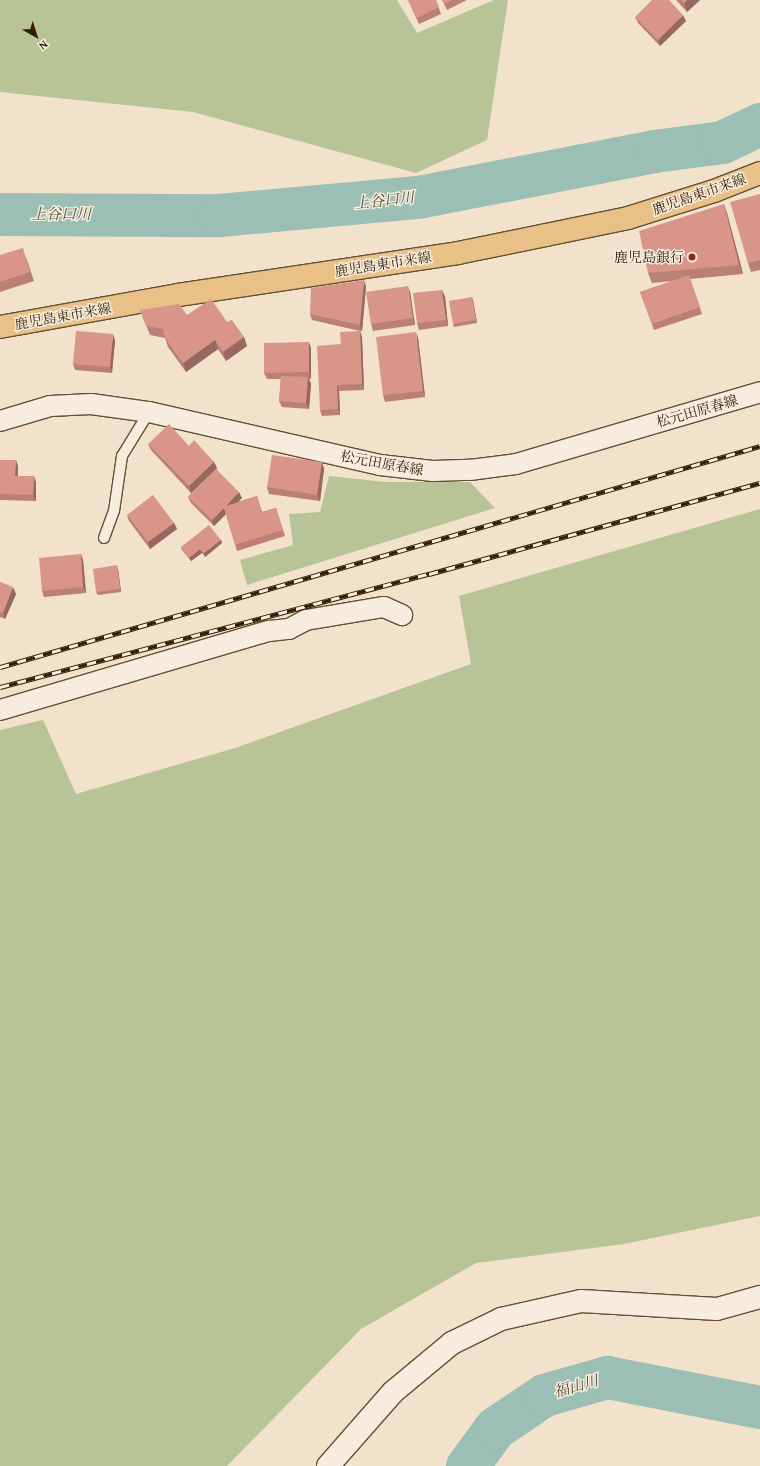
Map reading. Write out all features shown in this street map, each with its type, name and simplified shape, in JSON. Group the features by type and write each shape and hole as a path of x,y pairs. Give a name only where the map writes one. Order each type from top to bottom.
{"main road":[{"name":"鹿児島東市来線","path":"0,327 178,295 458,253 546,236 628,218 714,191 760,173"}],"street":[{"name":"松元田原春線","path":"0,421 50,406 91,404 149,412 380,465 433,471 470,470 516,464 760,392"},
{"path":"0,710 269,631 289,629 306,620 384,607 402,615"},
{"path":"328,1466 399,1387 452,1342 501,1319 581,1301 717,1309 760,1297"}],"lane":[{"path":"104,538 114,510 122,456 149,412"}],"green space":[{"path":"0,0 397,0 417,33 494,0 508,0 487,140 416,173 193,112 0,92"},
{"path":"329,476 386,482 470,482 495,508 247,585 240,560 293,545 289,514 320,512"},
{"path":"760,509 760,1216 624,1244 476,1263 361,1329 227,1466 0,1466 0,730 43,720 76,794 235,748 471,664 459,596"}],"building":[{"path":"408,0 436,0 439,7 417,18"},
{"path":"443,0 452,0 444,4"},
{"path":"652,0 669,0 683,15 658,40 635,17"},
{"path":"760,194 760,260 748,263 730,202"},
{"name":"鹿児島銀行","path":"724,204 739,265 648,273 639,231"},
{"path":"23,248 30,272 0,282 0,255"},
{"path":"689,275 700,307 652,324 640,292"},
{"path":"364,280 360,325 310,314 311,288"},
{"path":"408,286 413,318 371,324 366,292"},
{"path":"442,290 446,320 417,323 413,293"},
{"path":"472,297 476,320 453,324 449,301"},
{"path":"211,299 227,322 232,320 244,337 223,352 215,340 183,363 165,338 163,329 146,326 140,310 179,304 187,315"},
{"path":"76,331 113,334 110,367 73,364"},
{"path":"360,331 362,384 337,385 338,409 320,410 317,346 341,344 340,332"},
{"path":"416,332 423,391 383,395 376,337"},
{"path":"309,342 309,372 264,373 264,343"},
{"path":"281,376 308,377 306,403 279,401"},
{"path":"169,424 189,446 194,440 214,462 189,486 148,444"},
{"path":"272,455 322,462 317,495 267,487"},
{"path":"0,460 16,460 15,476 34,476 33,495 0,494"},
{"path":"216,469 239,492 226,506 257,496 261,512 276,508 283,530 235,545 224,508 212,520 188,497"},
{"path":"153,495 174,523 148,542 127,515"},
{"path":"209,525 221,540 204,553 200,549 189,558 181,547"},
{"path":"81,554 83,587 42,591 39,558"},
{"path":"117,565 120,589 96,592 93,569"},
{"path":"0,582 13,587 3,613 0,612"}],"waterway":[{"name":"上谷口川","path":"0,214 219,215 418,197 654,151 722,142 760,124"},
{"name":"福山川","path":"467,1466 495,1428 544,1395 607,1377 760,1407"}],"railway":[{"path":"0,667 760,446"},
{"path":"0,687 429,574 760,483"}],"place":[{"name":"鹿児島銀行","path":"692,257"}]}
